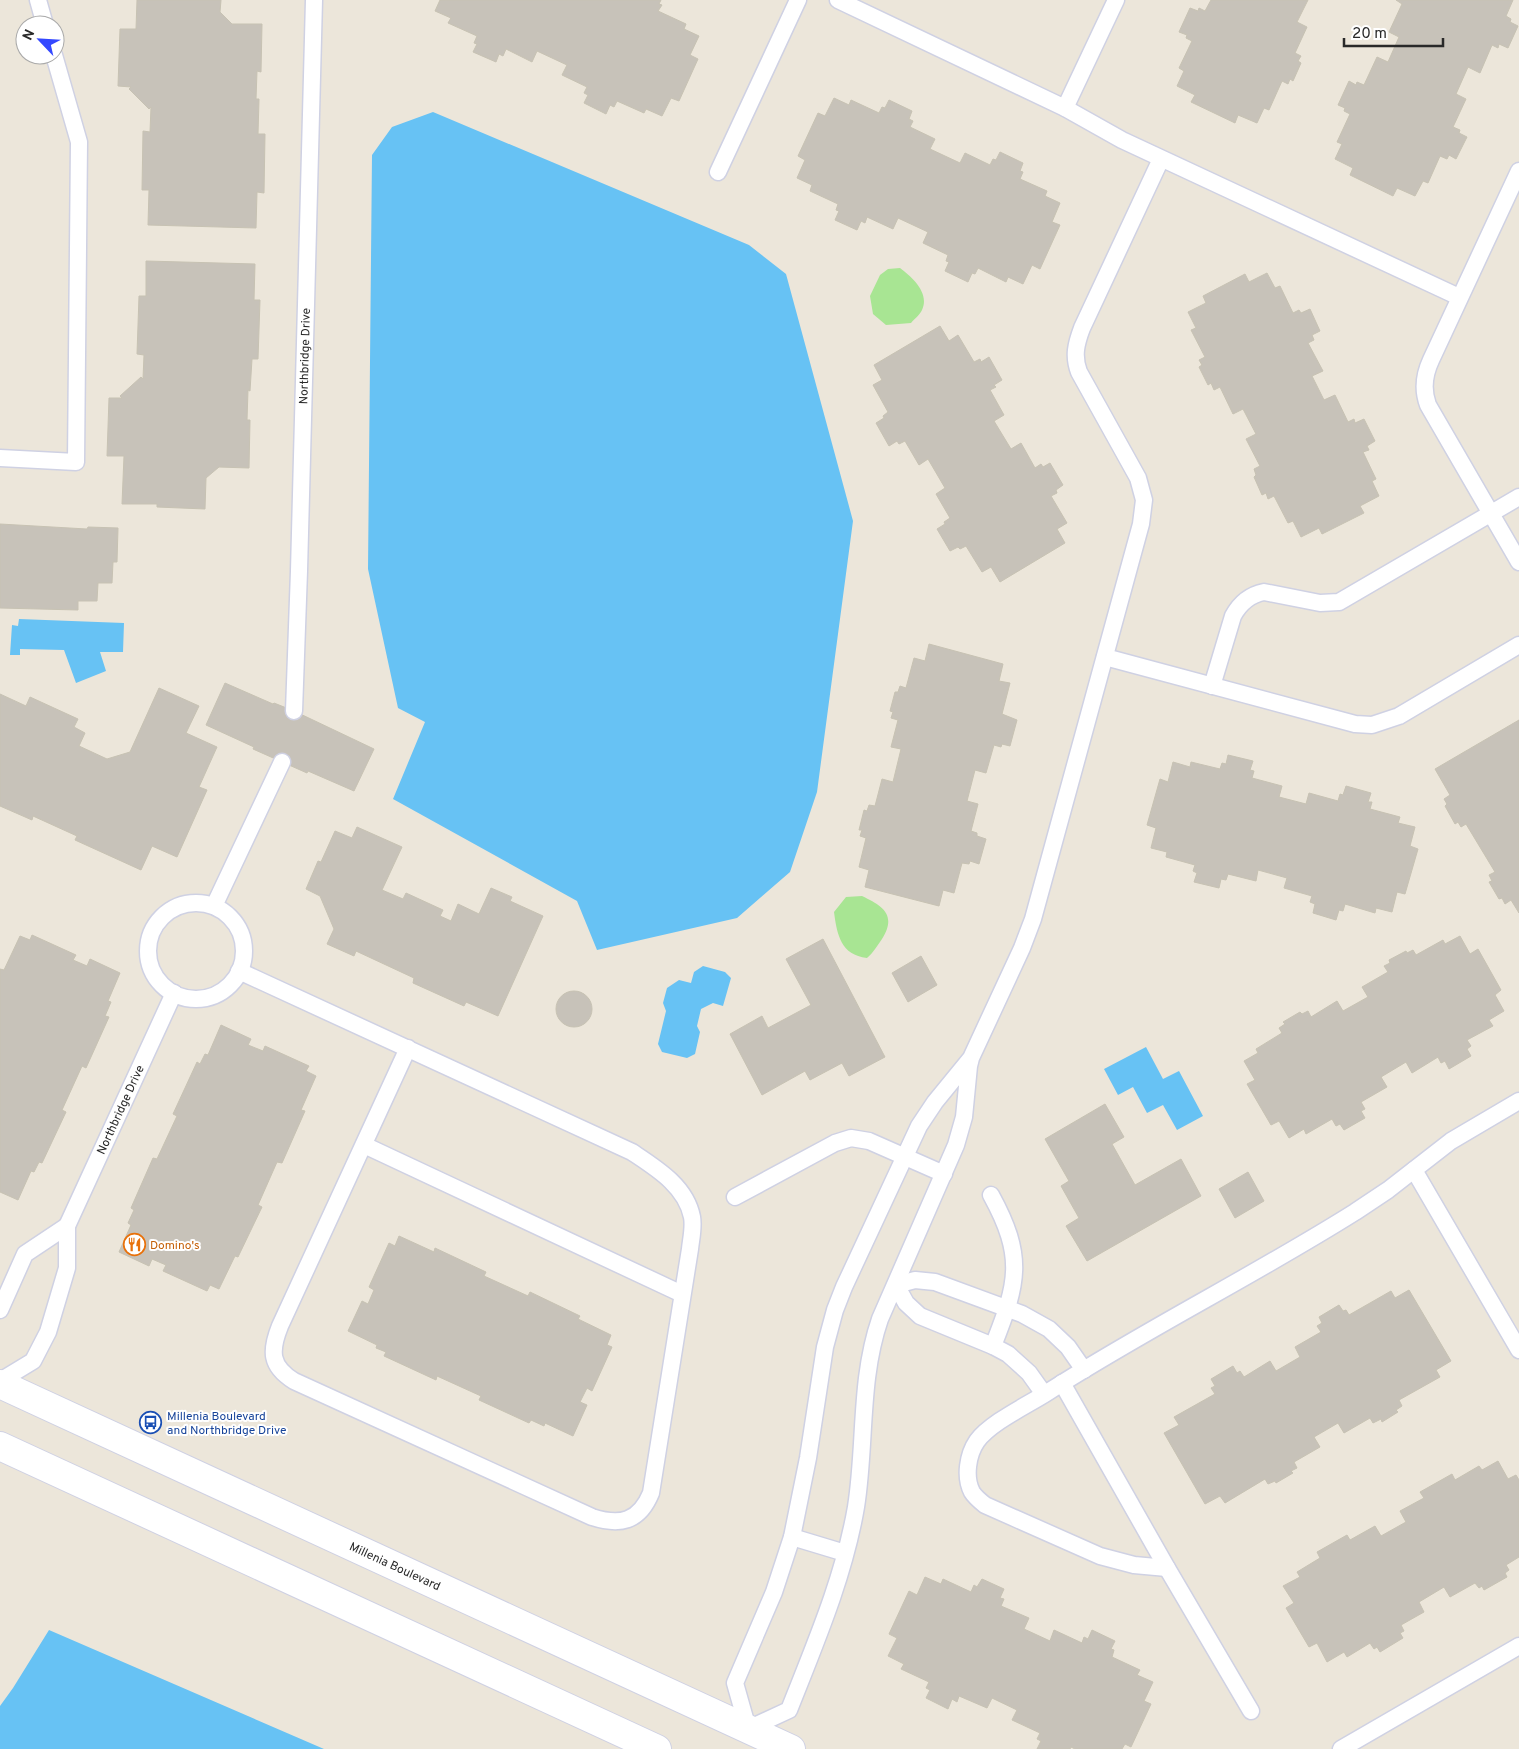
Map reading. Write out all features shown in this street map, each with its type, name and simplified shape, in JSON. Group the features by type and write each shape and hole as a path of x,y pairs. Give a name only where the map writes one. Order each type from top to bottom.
{"street":[{"name":"Millenia Boulevard","path":"0,1382 743,1739 791,1749"},
{"path":"0,1446 657,1749"}],"lane":[{"path":"38,0 42,15"},
{"name":"Northbridge Drive","path":"294,711 300,571 314,0"},
{"path":"718,172 798,0"},
{"path":"838,0 1065,108 1122,140 1161,159 1459,297"},
{"path":"1065,108 1116,0"},
{"path":"0,458 76,462 79,142 57,65"},
{"path":"972,1058 930,1109 919,1126 844,1287 829,1329 803,1487 792,1537 774,1592 735,1683 743,1739 789,1710 822,1625 845,1553 856,1508 869,1358 880,1319 956,1145 964,1117 969,1066 1033,919 1142,524 1144,500 1138,478 1079,372 1076,365 1075,351 1082,328 1161,159"},
{"path":"1519,171 1426,370 1424,390 1428,405 1519,562"},
{"path":"1212,686 1233,616 1246,599 1264,592 1310,602 1339,602 1519,498"},
{"path":"1105,657 1355,724 1372,725 1399,716 1519,645"},
{"path":"214,906 282,762"},
{"path":"199,903 214,906 234,922 240,933 243,959 239,971 230,984 218,993 203,998 188,998 174,993 162,985 154,974 149,960 148,946 151,932 165,915 184,904 199,903"},
{"path":"239,971 408,1048 632,1152 670,1179 686,1199 693,1219 690,1248 651,1494 646,1506 628,1520 615,1522 592,1517 294,1382 286,1376 274,1360 275,1338 408,1048"},
{"name":"Northbridge Drive","path":"0,1382 33,1361 48,1332 67,1268 67,1226 174,993"},
{"path":"1166,1568 1134,1566 1100,1556 985,1505 972,1492 969,1483 969,1461 972,1449 977,1441 990,1428 1062,1383 1335,1225 1374,1200 1451,1141 1519,1100"},
{"path":"735,1197 842,1140 851,1138 869,1141 944,1174"},
{"path":"364,1145 682,1294"},
{"path":"1414,1170 1519,1350"},
{"path":"991,1195 1009,1232 1013,1247 1014,1277 1007,1308 992,1346"},
{"path":"0,1310 25,1254 67,1226"},
{"path":"896,1285 915,1280 935,1282 1007,1308 1038,1322 1049,1329 1068,1347 1084,1370"},
{"path":"896,1285 906,1303 920,1316 1008,1354 1029,1373 1044,1394"},
{"path":"1062,1383 1166,1568 1251,1711"},
{"path":"792,1537 845,1553"},
{"path":"1341,1749 1519,1646"}],"green space":[{"path":"900,268 919,286 924,298 924,304 921,312 911,323 886,325 873,314 870,296 880,275 888,269"},
{"path":"862,896 882,908 888,917 888,924 882,939 867,958 851,953 846,948 839,936 834,912 846,897"}],"water":[{"path":"433,112 749,245 786,274 853,521 817,792 790,872 737,918 597,950 577,901 393,799 425,722 398,708 368,569 372,155 392,127"},
{"path":"19,619 124,623 123,652 100,652 106,671 76,683 64,650 20,649 20,655 10,655 12,625 18,626"},
{"path":"703,966 725,972 731,978 723,1006 713,1003 701,1009 697,1026 700,1032 695,1054 687,1058 662,1052 658,1044 666,1011 663,1003 667,988 679,980 691,983 694,972"},
{"path":"1146,1047 1163,1079 1179,1071 1203,1116 1177,1130 1163,1105 1147,1113 1133,1087 1118,1095 1104,1069"},
{"path":"49,1630 324,1749 0,1749 0,1706"}],"building":[{"path":"137,0 221,0 220,12 232,24 262,24 261,72 257,71 256,99 259,99 258,134 265,134 264,193 257,192 256,228 148,225 149,190 142,190 143,131 150,132 151,107 149,109 129,89 131,87 118,86 120,29 136,29"},
{"path":"440,0 661,0 659,4 662,5 658,11 686,24 684,29 699,36 690,55 698,59 679,101 671,98 662,116 646,109 644,113 617,101 614,107 610,105 606,114 584,103 588,95 584,93 587,87 562,75 567,65 537,51 532,62 506,49 503,56 499,54 496,62 473,52 477,44 474,43 477,36 448,23 451,18 435,11"},
{"path":"1211,0 1308,0 1297,22 1307,27 1295,53 1301,56 1298,61 1301,63 1293,81 1290,79 1288,84 1282,81 1269,110 1264,108 1257,123 1238,115 1235,123 1191,102 1195,95 1177,86 1184,71 1179,68 1192,41 1186,38 1187,35 1179,32 1190,8 1198,11 1199,8 1205,11"},
{"path":"1396,0 1513,0 1506,16 1511,19 1510,22 1518,26 1508,48 1499,44 1498,48 1492,45 1480,73 1468,67 1456,94 1466,99 1453,127 1460,130 1459,133 1467,137 1456,159 1449,155 1447,159 1440,156 1428,183 1423,181 1415,196 1397,188 1393,196 1350,175 1353,168 1335,159 1342,144 1337,142 1350,114 1344,111 1345,108 1338,105 1349,81 1356,85 1357,82 1364,85 1377,57 1388,62 1399,37 1389,32 1402,4"},
{"path":"834,98 849,105 851,100 879,113 882,107 885,108 889,100 912,111 909,119 913,121 910,127 935,139 930,149 960,163 965,153 990,165 993,159 996,160 1000,152 1023,163 1020,171 1023,172 1020,179 1047,191 1045,196 1060,203 1052,222 1060,225 1040,269 1032,265 1023,284 1008,277 1006,282 978,268 975,274 972,273 968,282 945,271 949,262 946,261 948,255 923,243 928,232 898,218 893,229 867,217 865,223 861,221 857,230 835,220 839,211 836,210 838,204 810,191 812,185 797,178 805,160 798,156 818,113 825,116"},
{"path":"146,261 255,264 254,300 260,300 258,359 252,359 250,391 248,390 247,420 250,420 249,468 219,467 206,478 205,509 157,507 157,504 122,504 124,456 107,456 109,398 122,398 120,396 141,377 143,379 144,355 137,354 139,296 146,296"},
{"path":"1267,273 1275,288 1280,286 1293,313 1299,310 1301,313 1310,309 1320,331 1312,335 1314,340 1308,343 1323,371 1312,376 1324,400 1335,395 1348,422 1354,419 1355,423 1364,419 1375,441 1367,446 1369,450 1363,452 1376,479 1372,481 1379,496 1360,506 1364,513 1322,534 1319,528 1301,537 1293,521 1288,523 1274,496 1268,499 1266,493 1262,495 1254,477 1256,475 1254,469 1260,466 1246,439 1256,434 1243,409 1233,414 1220,387 1214,390 1211,383 1208,385 1199,367 1202,365 1199,360 1205,357 1191,330 1196,328 1188,312 1206,303 1203,296 1245,274 1249,282"},
{"path":"940,326 949,341 958,335 974,362 980,359 981,362 989,357 1002,380 994,385 996,387 990,390 1004,415 994,421 1011,449 1021,443 1035,468 1041,464 1043,467 1050,463 1063,485 1056,490 1057,493 1051,496 1067,523 1057,529 1065,543 1000,582 991,567 982,572 966,546 950,551 937,529 950,518 936,494 945,488 928,459 919,465 905,441 899,444 897,441 889,446 876,423 884,418 883,416 888,412 873,385 882,380 874,365"},
{"path":"0,524 87,529 88,527 118,528 117,562 113,562 112,583 98,583 97,601 78,601 78,610 0,608"},
{"path":"929,644 1003,664 999,681 1010,683 1002,714 1017,720 1010,746 1002,744 1001,747 994,745 986,773 975,770 967,801 978,804 971,831 977,833 977,836 986,839 979,864 970,861 969,864 962,863 954,893 943,890 939,906 865,887 869,870 859,867 866,838 860,836 862,830 859,830 864,810 867,811 869,805 875,806 882,779 893,782 901,749 891,747 898,720 891,718 893,712 890,711 895,692 898,692 900,686 906,688 914,658 925,661"},
{"path":"225,683 294,711 374,749 354,791 253,749 254,747 206,725"},
{"path":"159,688 199,706 186,733 217,747 199,787 207,790 177,857 152,846 141,870 75,840 77,836 33,816 32,820 0,806 0,694 26,706 30,697 78,719 74,727 85,733 79,746 107,759 130,752"},
{"path":"1519,720 1519,913 1511,900 1505,904 1502,898 1499,899 1489,882 1492,881 1489,875 1495,872 1466,824 1461,827 1458,822 1455,824 1445,806 1447,804 1444,799 1450,795 1435,769"},
{"path":"1228,755 1253,761 1250,770 1254,771 1252,778 1282,786 1279,797 1306,804 1309,793 1338,801 1340,794 1343,795 1346,786 1371,793 1368,802 1372,802 1370,809 1400,817 1398,823 1415,827 1410,846 1418,849 1405,894 1397,892 1392,912 1376,908 1375,913 1345,904 1343,911 1339,910 1336,920 1313,913 1315,904 1310,902 1312,896 1284,888 1287,878 1258,870 1256,881 1228,874 1226,880 1221,879 1219,888 1194,882 1197,873 1193,871 1195,865 1166,857 1167,852 1151,848 1156,828 1147,825 1160,779 1168,782 1173,762 1190,767 1191,762 1220,769 1222,763 1226,764"},
{"path":"357,827 402,847 382,890 403,899 406,893 443,910 440,916 451,921 458,904 479,914 491,888 512,897 510,901 543,916 498,1016 466,1002 464,1006 413,983 414,978 356,951 354,956 327,944 334,929 320,896 306,889 318,861 321,862 335,831 352,838"},
{"path":"32,935 76,955 73,960 87,966 90,959 120,973 108,1001 111,1002 105,1016 109,1017 86,1068 82,1066 62,1110 66,1112 42,1163 39,1162 34,1172 31,1171 18,1200 0,1192 0,969 4,970 20,936 30,940"},
{"path":"1460,936 1470,954 1478,949 1501,990 1495,995 1504,1011 1489,1020 1493,1026 1467,1040 1471,1046 1467,1049 1471,1056 1449,1069 1445,1061 1441,1063 1438,1057 1412,1073 1406,1062 1381,1077 1387,1087 1361,1102 1365,1109 1361,1111 1365,1118 1344,1130 1340,1124 1336,1126 1332,1119 1306,1134 1304,1129 1289,1138 1279,1121 1271,1125 1247,1084 1255,1080 1244,1061 1258,1053 1256,1049 1282,1033 1279,1028 1285,1024 1283,1022 1300,1012 1302,1014 1308,1011 1311,1017 1337,1001 1343,1011 1368,997 1362,987 1388,972 1384,966 1390,963 1389,960 1406,951 1407,953 1413,950 1416,955 1443,940 1445,944"},
{"path":"823,939 885,1057 849,1076 842,1063 810,1080 805,1071 762,1095 730,1034 762,1016 768,1028 811,1005 786,959"},
{"path":"921,956 937,985 908,1002 892,973"},
{"path":"574,991 581,992 587,996 591,1002 591,1016 587,1022 581,1026 574,1027 567,1026 561,1022 557,1016 556,1009 557,1002 561,996 567,992"},
{"path":"221,1025 251,1039 248,1045 263,1051 265,1046 309,1066 306,1071 316,1076 301,1110 305,1111 282,1163 277,1162 258,1205 262,1207 238,1257 235,1256 219,1289 210,1285 207,1291 163,1271 166,1265 152,1259 149,1266 119,1252 131,1225 128,1223 134,1210 131,1208 153,1158 157,1159 177,1116 173,1114 197,1062 200,1064 205,1054 208,1055"},
{"path":"1105,1104 1124,1137 1112,1144 1135,1185 1181,1159 1201,1196 1087,1261 1066,1226 1079,1218 1061,1186 1069,1181 1045,1139"},
{"path":"1248,1172 1264,1201 1235,1218 1219,1189"},
{"path":"399,1236 434,1252 435,1248 486,1272 484,1276 528,1296 530,1292 580,1316 578,1319 611,1335 607,1345 612,1347 592,1391 587,1388 580,1402 587,1405 573,1436 545,1423 544,1426 531,1420 529,1423 479,1400 481,1396 437,1376 436,1380 384,1356 386,1352 376,1348 377,1345 348,1331 362,1301 368,1304 374,1290 369,1287 389,1243 395,1246"},
{"path":"1409,1290 1451,1361 1436,1370 1440,1377 1399,1400 1402,1406 1396,1410 1398,1412 1382,1422 1381,1419 1373,1423 1370,1418 1344,1433 1338,1423 1314,1437 1320,1447 1294,1462 1297,1468 1291,1471 1293,1473 1276,1483 1275,1481 1268,1484 1265,1479 1225,1503 1220,1496 1205,1504 1164,1433 1179,1425 1174,1417 1215,1394 1211,1388 1215,1386 1211,1379 1233,1366 1237,1373 1240,1371 1244,1377 1270,1361 1276,1371 1300,1357 1295,1347 1321,1332 1317,1326 1322,1323 1319,1317 1339,1305 1349,1315 1391,1291 1395,1298"},
{"path":"1498,1461 1508,1479 1516,1475 1519,1480 1519,1557 1506,1565 1509,1570 1505,1573 1507,1577 1484,1590 1482,1586 1479,1588 1475,1583 1450,1597 1444,1587 1419,1602 1424,1612 1401,1625 1404,1631 1400,1633 1403,1638 1380,1652 1377,1647 1374,1649 1370,1643 1347,1657 1344,1652 1327,1662 1317,1643 1309,1647 1286,1608 1294,1603 1283,1586 1300,1577 1297,1572 1320,1558 1317,1552 1347,1535 1350,1540 1375,1526 1381,1536 1406,1522 1400,1511 1424,1498 1420,1492 1452,1474 1455,1480 1479,1466 1482,1470"},
{"path":"925,1577 941,1584 943,1579 971,1592 974,1585 977,1587 982,1579 1004,1589 1000,1598 1004,1599 1001,1606 1029,1618 1024,1629 1050,1641 1054,1630 1082,1643 1084,1637 1088,1639 1092,1630 1115,1641 1111,1649 1114,1650 1112,1657 1140,1670 1137,1675 1153,1682 1144,1701 1151,1704 1131,1747 1125,1744 1122,1749 1075,1749 1071,1747 1070,1749 1037,1749 1041,1741 1037,1739 1040,1733 1012,1720 1017,1710 992,1698 987,1708 959,1696 957,1702 952,1699 948,1709 926,1698 930,1690 926,1688 929,1682 901,1669 904,1664 888,1656 897,1638 889,1634 909,1591 917,1595"}],"place":[{"name":"Domino's","path":"134,1245"},
{"name":"Millenia Boulevard and Northbridge Drive","path":"151,1423"}]}
